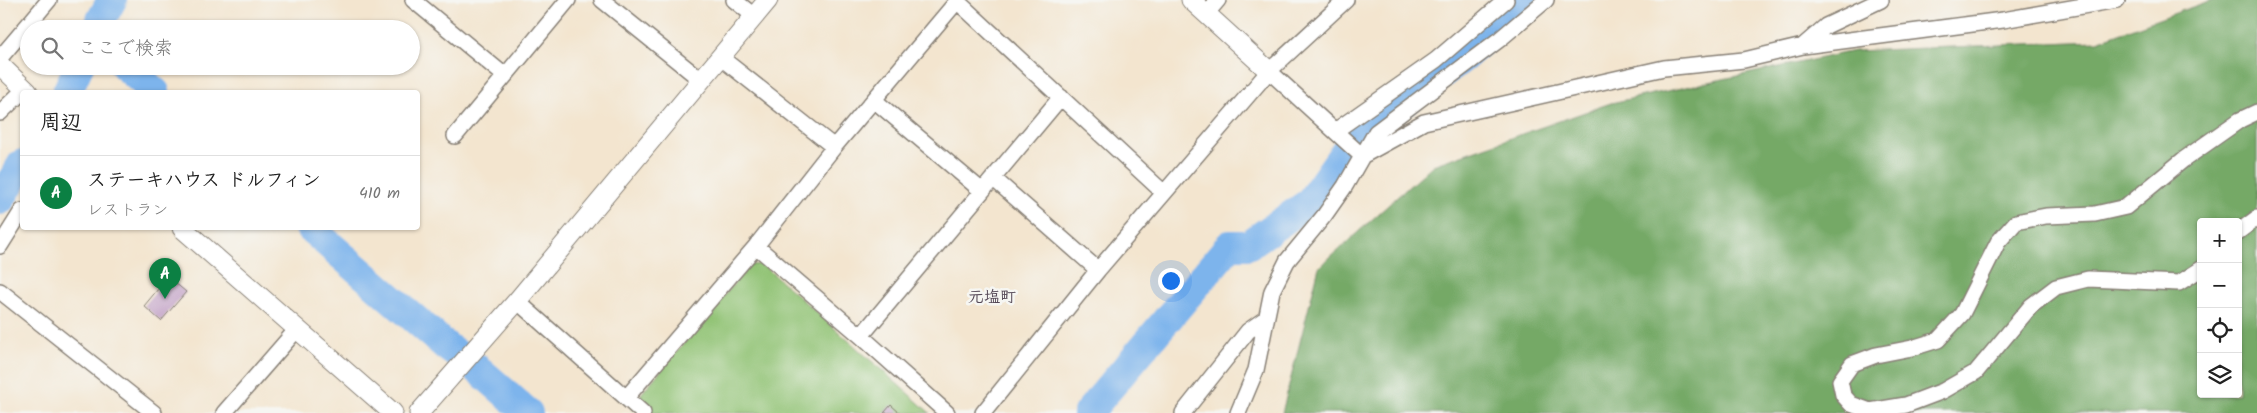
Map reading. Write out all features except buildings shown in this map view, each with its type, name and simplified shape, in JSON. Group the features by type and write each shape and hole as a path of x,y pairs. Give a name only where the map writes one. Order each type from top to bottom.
{"street":[{"path":"33,20 50,0"},
{"path":"413,0 505,76"},
{"path":"455,136 568,0"},
{"path":"602,0 701,80"},
{"path":"734,0 754,16"},
{"path":"419,413 517,301 768,0"},
{"path":"626,398 756,246 834,147 957,0 1164,193"},
{"path":"1191,0 1212,7 1269,71 1362,156"},
{"path":"983,413 1098,270 1269,71 1346,0"},
{"path":"1335,131 1436,60 1506,0"},
{"path":"1238,413 1256,370 1272,291 1287,261 1330,209 1376,132 1500,39 1546,0"},
{"path":"1803,46 1826,26 1881,0"},
{"path":"1362,156 1424,122 1664,68 1744,60 1803,46 2003,20 2117,0"},
{"path":"0,58 20,35"},
{"path":"720,57 834,147"},
{"path":"0,65 25,90"},
{"path":"0,113 20,96"},
{"path":"861,336 1061,97"},
{"path":"874,100 982,191"},
{"path":"2197,272 2179,283 2088,279 2056,286 2031,306 1976,372 1943,391 1906,405 1870,411 1851,404 1844,394 1840,381 1852,364 1876,355 1912,348 1938,340 1962,314 1998,242 2016,222 2046,216 2095,214 2126,207 2183,160 2240,120 2257,112"},
{"path":"992,178 1098,270"},
{"path":"0,246 20,214"},
{"path":"2242,229 2257,218"},
{"path":"184,230 393,413"},
{"path":"756,246 947,413"},
{"path":"0,291 154,413"},
{"path":"517,301 643,413"},
{"path":"1183,413 1248,331 1265,319"},
{"path":"224,413 298,328"}],"green space":[{"path":"2212,0 2257,0 2257,413 1282,413 1319,267 1433,165 1611,103 1854,51 2097,41"},
{"path":"762,264 930,413 649,413 642,407 641,394 750,265"}],"waterway":[{"path":"101,20 112,0"},
{"path":"1088,413 1230,245 1248,245 1309,203 1353,140 1464,57 1527,0"},
{"path":"68,90 75,75"},
{"path":"135,75 153,90"},
{"path":"0,200 20,167"},
{"path":"312,230 446,346 480,371 528,413"}],"place":[{"name":"ステーキハウス ドルフィン","path":"165,299"}],"district":[{"name":"元塩町","path":"992,297"}]}
